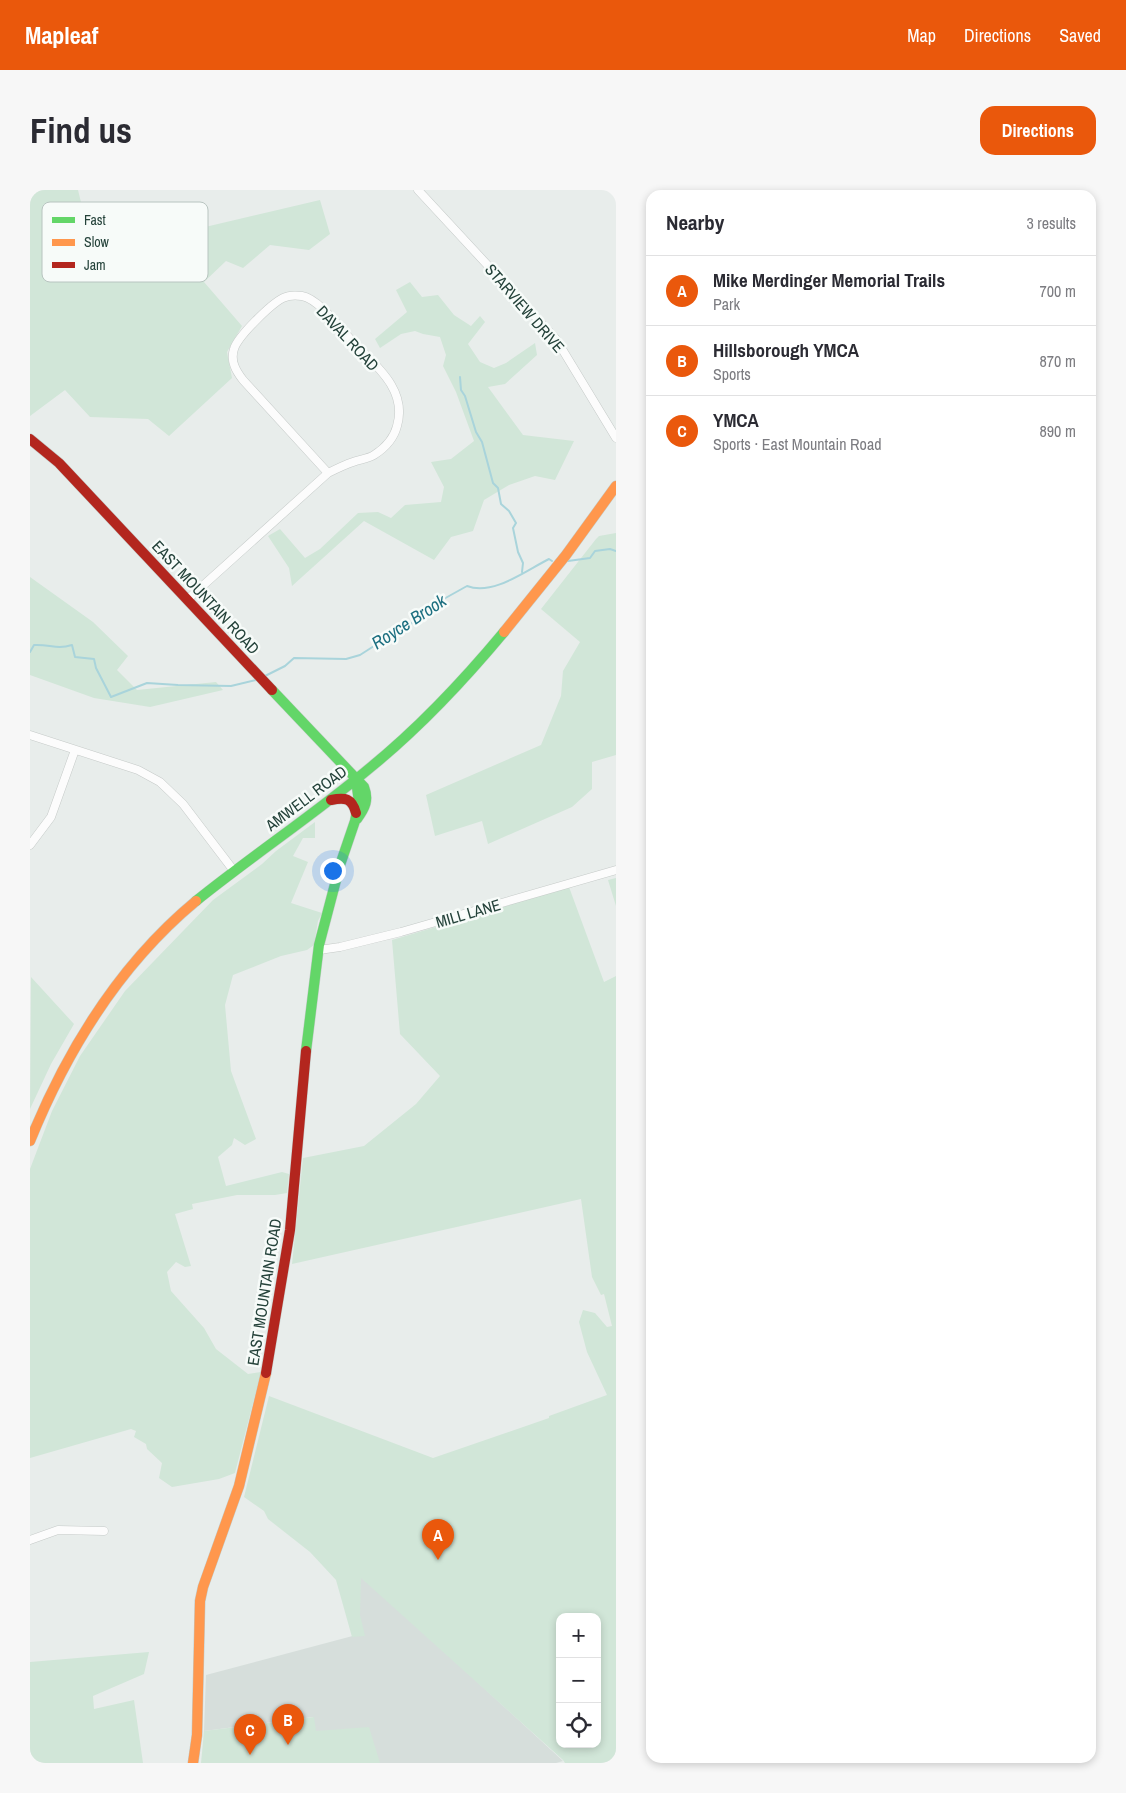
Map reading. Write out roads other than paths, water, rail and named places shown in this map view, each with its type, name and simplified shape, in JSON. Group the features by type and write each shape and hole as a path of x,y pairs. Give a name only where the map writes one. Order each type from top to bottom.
{"street":[{"name":"STARVIEW DRIVE","path":"418,190 556,338 616,438"},
{"name":"DAVAL ROAD","path":"188,599 328,473 354,461 372,456 388,444 398,424 399,403 391,383 322,308 308,297 294,295 279,300 244,332 233,350 233,359 236,370 243,380 328,473"},
{"name":"EAST MOUNTAIN ROAD","path":"30,439 59,464 188,599 356,780 364,786 368,797 366,807 355,817 340,865 319,950 305,1053 290,1230 276,1323 256,1420 239,1486 203,1587 200,1602 197,1735 193,1763"},
{"name":"AMWELL ROAD","path":"30,1141 63,1069 85,1032 111,994 144,954 191,907 234,871 356,780 413,730 469,673 558,566 616,486"},
{"path":"30,735 138,770 160,782 183,804 234,871"},
{"path":"30,845 51,817 74,750"},
{"path":"328,801 345,797 353,802 355,817"},
{"name":"MILL LANE","path":"319,950 340,947 401,932 616,870"},
{"path":"30,1540 58,1530 104,1531"}],"waterway":[{"path":"460,377 461,390 465,396 476,432 482,442 493,483 498,488 501,504 509,511 516,523 513,528 518,552 523,563 522,572"},
{"name":"Royce Brook","path":"568,561 590,558 595,551 610,549 616,551"},
{"name":"Royce Brook","path":"265,676 285,666 294,658 346,659 360,655 390,632 411,624 424,610 467,586 487,588 498,585 549,559 552,561"},
{"name":"Royce Brook","path":"30,652 34,645 62,647 72,645 75,657 94,659 96,668 111,697 147,683 231,686 256,680"}],"place":[{"name":"Mike Merdinger Memorial Trails","path":"438,1560"},
{"name":"Hillsborough YMCA","path":"288,1745"},
{"name":"YMCA","path":"250,1755"}]}
